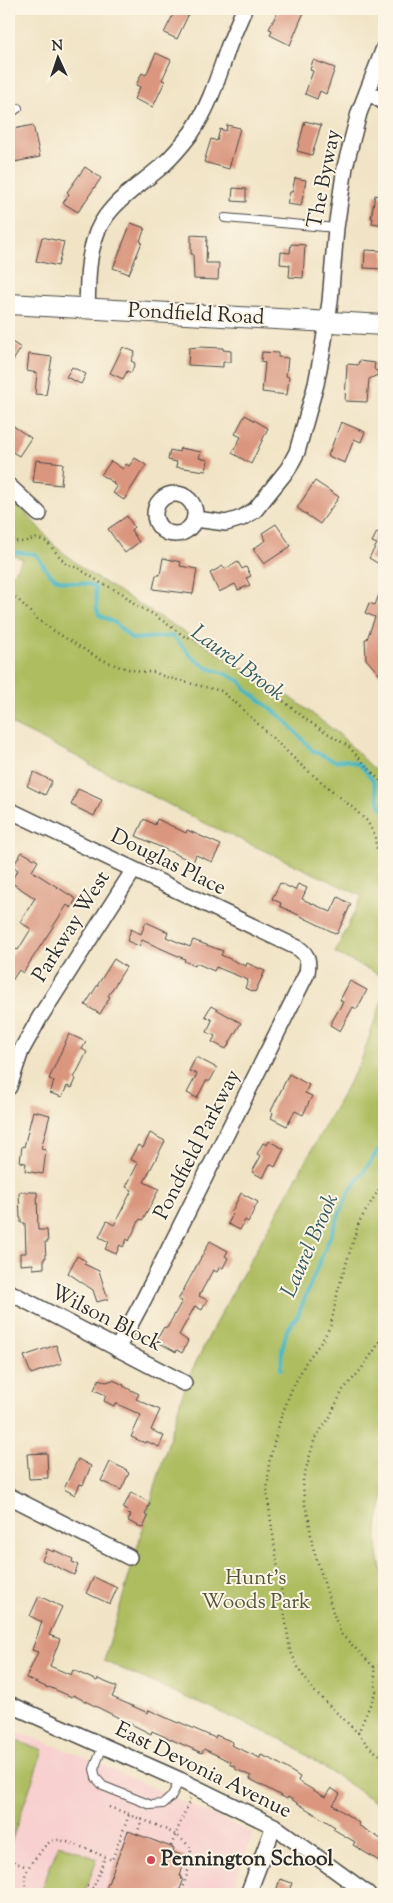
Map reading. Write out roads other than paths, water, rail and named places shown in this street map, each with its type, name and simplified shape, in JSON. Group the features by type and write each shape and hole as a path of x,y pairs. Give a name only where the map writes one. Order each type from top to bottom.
{"street":[{"path":"87,309 90,259 98,228 122,198 175,153 193,130 215,89 228,46 244,9"},
{"name":"The Byway","path":"195,519 226,522 242,518 255,510 288,469 297,452 316,384 326,322 336,228 345,167 359,113 384,48"},
{"path":"368,92 384,102"},
{"name":"Pondfield Road","path":"9,304 384,325"},
{"path":"9,486 39,514"},
{"name":"Douglas Place","path":"9,810 298,948 308,958"},
{"name":"Parkway West","path":"9,1087 21,1051 40,1017 133,870"},
{"name":"Pondfield Parkway","path":"118,1349 308,972 308,958"},
{"name":"Wilson Block","path":"9,1292 184,1382"},
{"path":"9,1496 129,1557"},
{"name":"East Devonia Avenue","path":"9,1704 180,1780 274,1826 368,1894"},
{"path":"248,1894 274,1826"}],"lane":[{"path":"9,114 18,108"},
{"path":"225,218 336,228"},
{"path":"103,1746 96,1759 94,1769 96,1778 103,1786 151,1805 163,1804 171,1797 180,1780"}],"waterway":[{"name":"Laurel Brook","path":"9,550 36,554 46,569 56,578 95,587 99,615 115,623 132,639 173,636 193,658 208,668 240,681 248,691 283,718 313,751 335,761 347,760 360,765 373,780 381,807 384,810"},
{"name":"Laurel Brook","path":"281,1369 282,1350 287,1330 298,1315 341,1210 349,1193 384,1142"}],"place":[{"name":"Pennington School","path":"151,1860"}],"park label":[{"name":"Hunt's Woods Park","path":"256,1591"}]}
